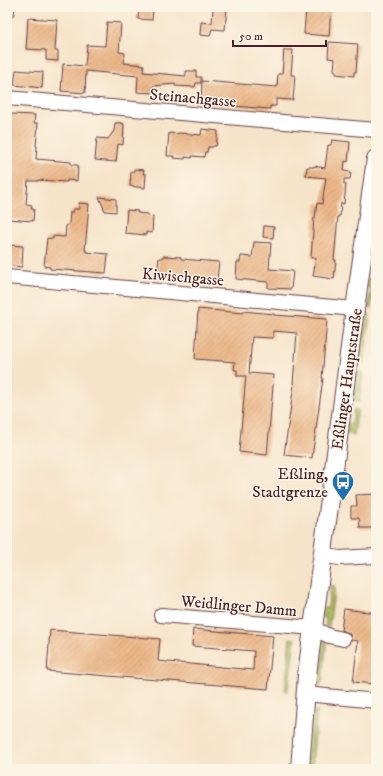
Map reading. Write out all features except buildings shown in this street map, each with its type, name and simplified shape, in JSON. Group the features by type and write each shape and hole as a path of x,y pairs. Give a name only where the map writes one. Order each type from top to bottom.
{"main road":[{"name":"Eßlinger Hauptstraße","path":"300,769 313,628 376,160"}],"street":[{"name":"Steinachgasse","path":"7,98 376,130"},
{"name":"Kiwischgasse","path":"7,278 355,309"},
{"path":"323,555 339,558 376,556"},
{"name":"Weidlinger Damm","path":"161,615 313,628"},
{"path":"313,628 329,636 343,639"},
{"path":"306,694 376,701"}],"green space":[{"path":"374,260 376,260 376,271 371,308 368,308 371,288 367,287 368,278 372,279"},
{"path":"363,313 370,315 364,363 356,362 357,353 361,353 365,323 361,322"},
{"path":"359,372 363,372 359,402 351,401 352,393 356,393"},
{"path":"354,409 358,410 354,435 347,434 348,424 352,424"},
{"path":"330,585 335,586 329,627 325,626 326,618 322,617 323,608 328,608"},
{"path":"290,638 295,639 288,691 285,691"},
{"path":"319,641 327,642 322,682 319,686 315,680 315,672 320,673 323,650 318,649"},
{"path":"317,710 312,769 307,769 311,720"}],"place":[{"name":"Eßling, Stadtgrenze","path":"343,502"}]}
